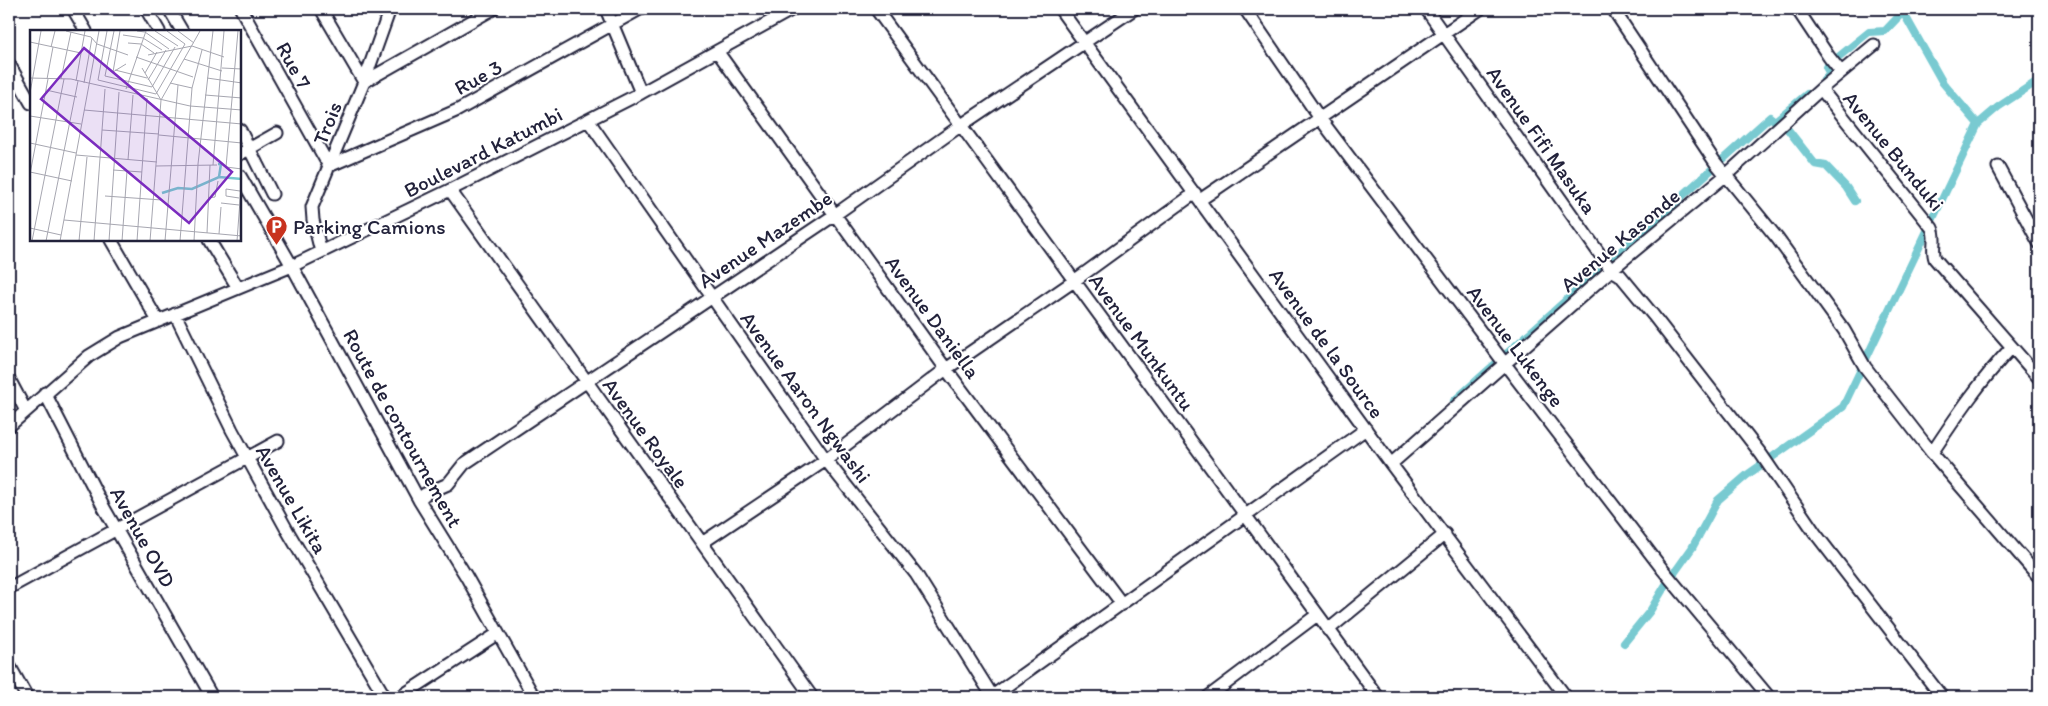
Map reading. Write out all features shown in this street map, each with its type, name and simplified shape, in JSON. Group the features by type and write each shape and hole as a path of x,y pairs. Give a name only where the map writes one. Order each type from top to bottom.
{"street":[{"path":"73,9 85,30"},
{"path":"146,9 158,30"},
{"path":"169,9 181,30"},
{"name":"Rue 7","path":"241,9 329,166"},
{"path":"321,9 364,82 493,9"},
{"name":"Trois","path":"321,252 313,220 312,207 364,82 390,9"},
{"path":"606,9 641,92"},
{"name":"Rue 3","path":"329,166 458,110 611,23 640,9"},
{"name":"Boulevard Katumbi","path":"9,426 89,356 120,336 292,266 450,190 588,120 793,9"},
{"name":"Avenue Munkuntu","path":"876,9 1378,697"},
{"name":"Avenue de la Source","path":"1060,9 1390,464 1445,534 1566,697"},
{"name":"Avenue Mazembe","path":"419,500 425,494 448,484 464,464 836,214 960,126 1134,9"},
{"name":"Avenue Lukenge","path":"1245,9 1319,117 1505,364 1663,570 1769,697"},
{"name":"Avenue Fifi Masuka","path":"1426,9 1611,270 1620,275 1648,308 1761,454 1815,532 1942,697"},
{"path":"702,543 826,460 946,369 1074,281 1480,9"},
{"path":"1613,9 1720,170 1777,238 1844,330 1865,368 1932,453 2039,577"},
{"name":"Avenue Bunduki","path":"1797,9 1839,69"},
{"name":"Avenue Kasonde","path":"1390,464 1611,270 1720,170 1821,89 1839,69 1874,45"},
{"name":"Avenue Daniella","path":"717,51 946,369 1122,604"},
{"path":"9,66 30,101"},
{"name":"Avenue Bunduki","path":"1821,89 1934,232 1932,252 1935,260 2039,378"},
{"name":"Avenue Aaron Ngwashi","path":"588,120 826,460 916,574 992,697"},
{"path":"245,152 277,133"},
{"path":"241,134 245,152 272,194"},
{"path":"1998,168 2039,243"},
{"name":"Route de contournement","path":"241,178 292,266 419,500 461,568 534,697"},
{"name":"Avenue Royale","path":"450,190 812,697"},
{"path":"112,241 158,321"},
{"path":"210,241 238,288"},
{"name":"Avenue Likita","path":"175,314 247,458 385,697"},
{"path":"1932,453 1973,392 1989,371 2012,347"},
{"path":"2030,368 2039,360"},
{"path":"9,379 26,411"},
{"name":"Avenue OVD","path":"46,393 117,530 212,697"},
{"path":"992,697 1366,429"},
{"path":"9,588 278,441"},
{"path":"1328,630 1445,534"},
{"path":"1208,697 1318,615"},
{"path":"400,697 497,634"},
{"path":"9,665 27,697"}],"waterway":[{"path":"1824,80 1830,74 1826,67 1869,32 1885,31 1903,12 1943,83 1978,124"},
{"path":"1624,643 1650,611 1692,548 1718,500 1747,475 1843,407 1978,124 1998,107 2039,80"},
{"path":"1454,401 1770,117 1775,121 1807,94"},
{"path":"1779,123 1786,127 1815,164 1826,166 1846,187 1855,201"}],"place":[{"name":"Parking Camions","path":"277,245"}]}
